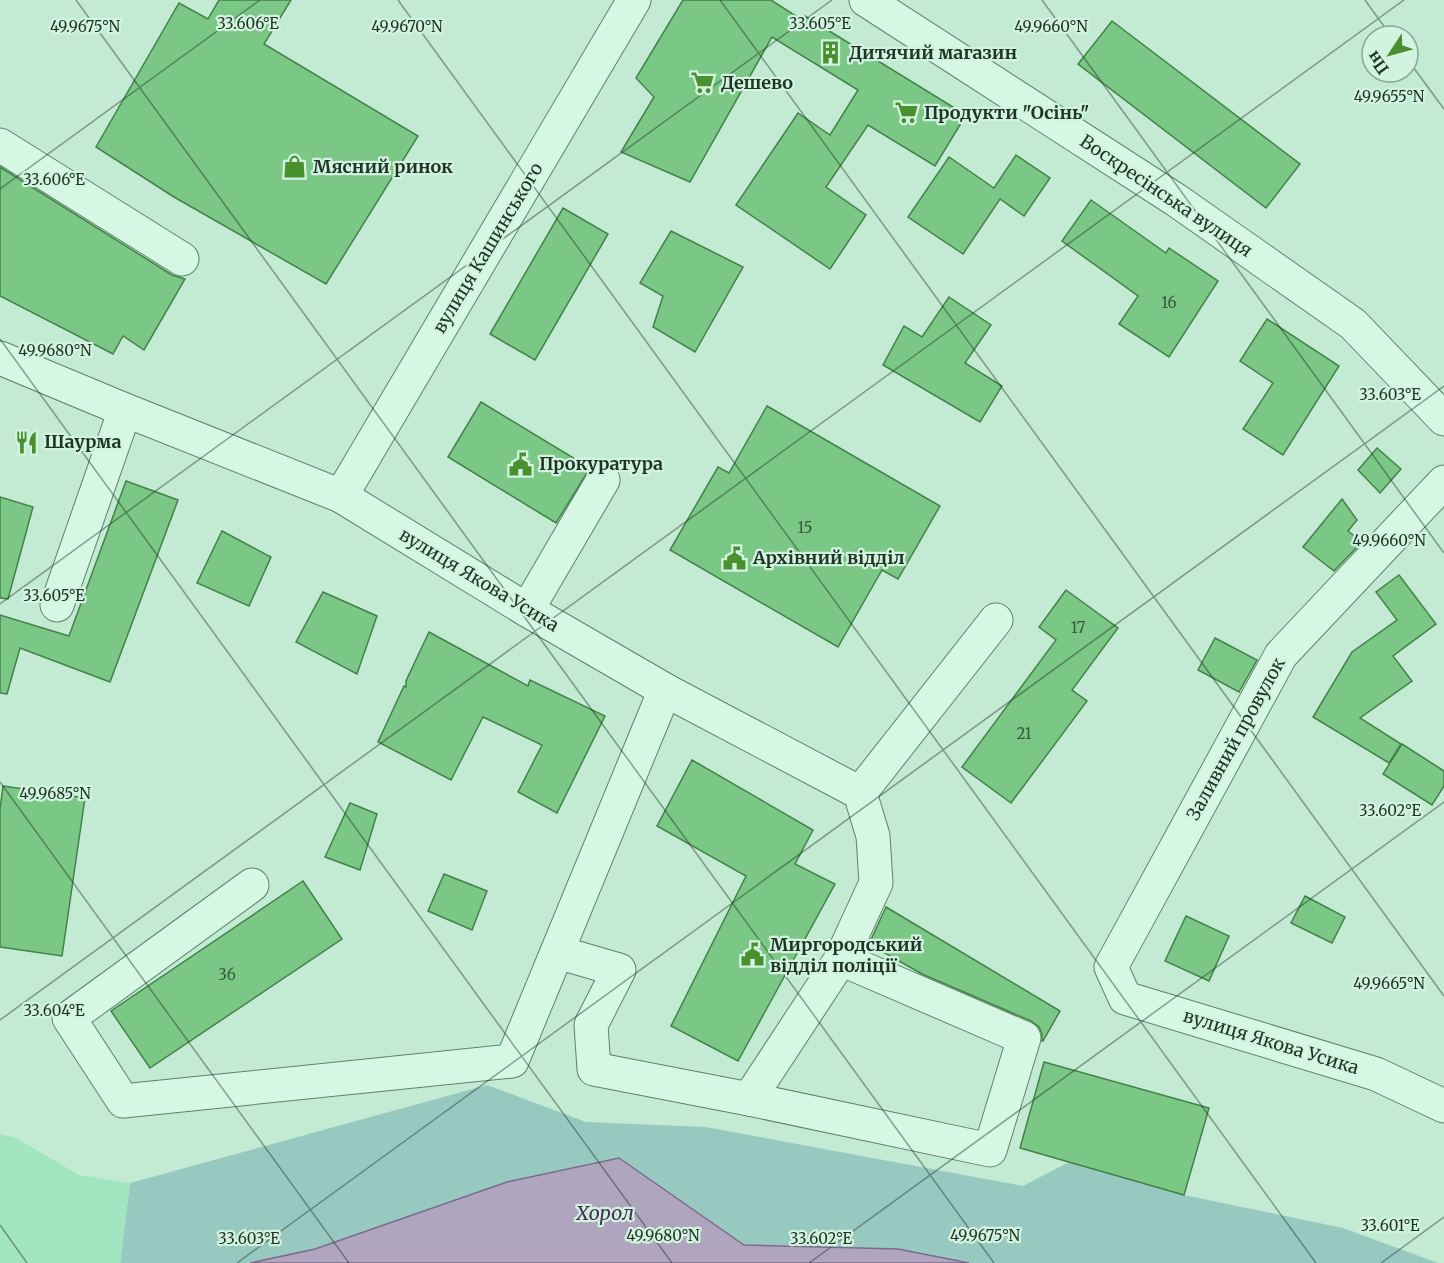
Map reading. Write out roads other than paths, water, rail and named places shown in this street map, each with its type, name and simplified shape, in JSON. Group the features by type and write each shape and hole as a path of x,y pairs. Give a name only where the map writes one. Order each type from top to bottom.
{"street":[{"name":"вулиця Кашинського","path":"341,496 634,0"},
{"name":"Воскресінська вулиця","path":"866,0 1176,200 1353,324 1444,419"},
{"path":"0,145 182,259"},
{"name":"вулиця Якова Усика","path":"0,357 125,410 341,496 527,610 665,690 860,793"},
{"path":"57,605 125,410"},
{"path":"527,610 603,480"},
{"name":"Заливний провулок","path":"1111,968 1281,655 1444,482"},
{"path":"748,1099 842,960 876,883 873,836 860,793 996,620"},
{"path":"252,885 69,1018 123,1101 512,1061 665,690"},
{"path":"557,952 619,970 591,1025 594,1069 990,1150 1024,1038 842,960"},
{"name":"вулиця Якова Усика","path":"1111,968 1125,998 1376,1074 1444,1106"}],"water":[{"name":"Хорол","path":"619,1158 744,1245 898,1249 969,1263 250,1263 315,1249 507,1182"}],"place":[{"name":"Дитячий магазин","path":"831,53"},
{"name":"Дешево","path":"703,83"},
{"name":"Продукти \"Осінь\"","path":"906,113"},
{"name":"Мясний ринок","path":"295,167"},
{"name":"Шаурма","path":"26,442"},
{"name":"Прокуратура","path":"521,464"},
{"name":"Архівний відділ","path":"735,558"},
{"name":"Миргородський відділ поліції","path":"752,955"}]}
